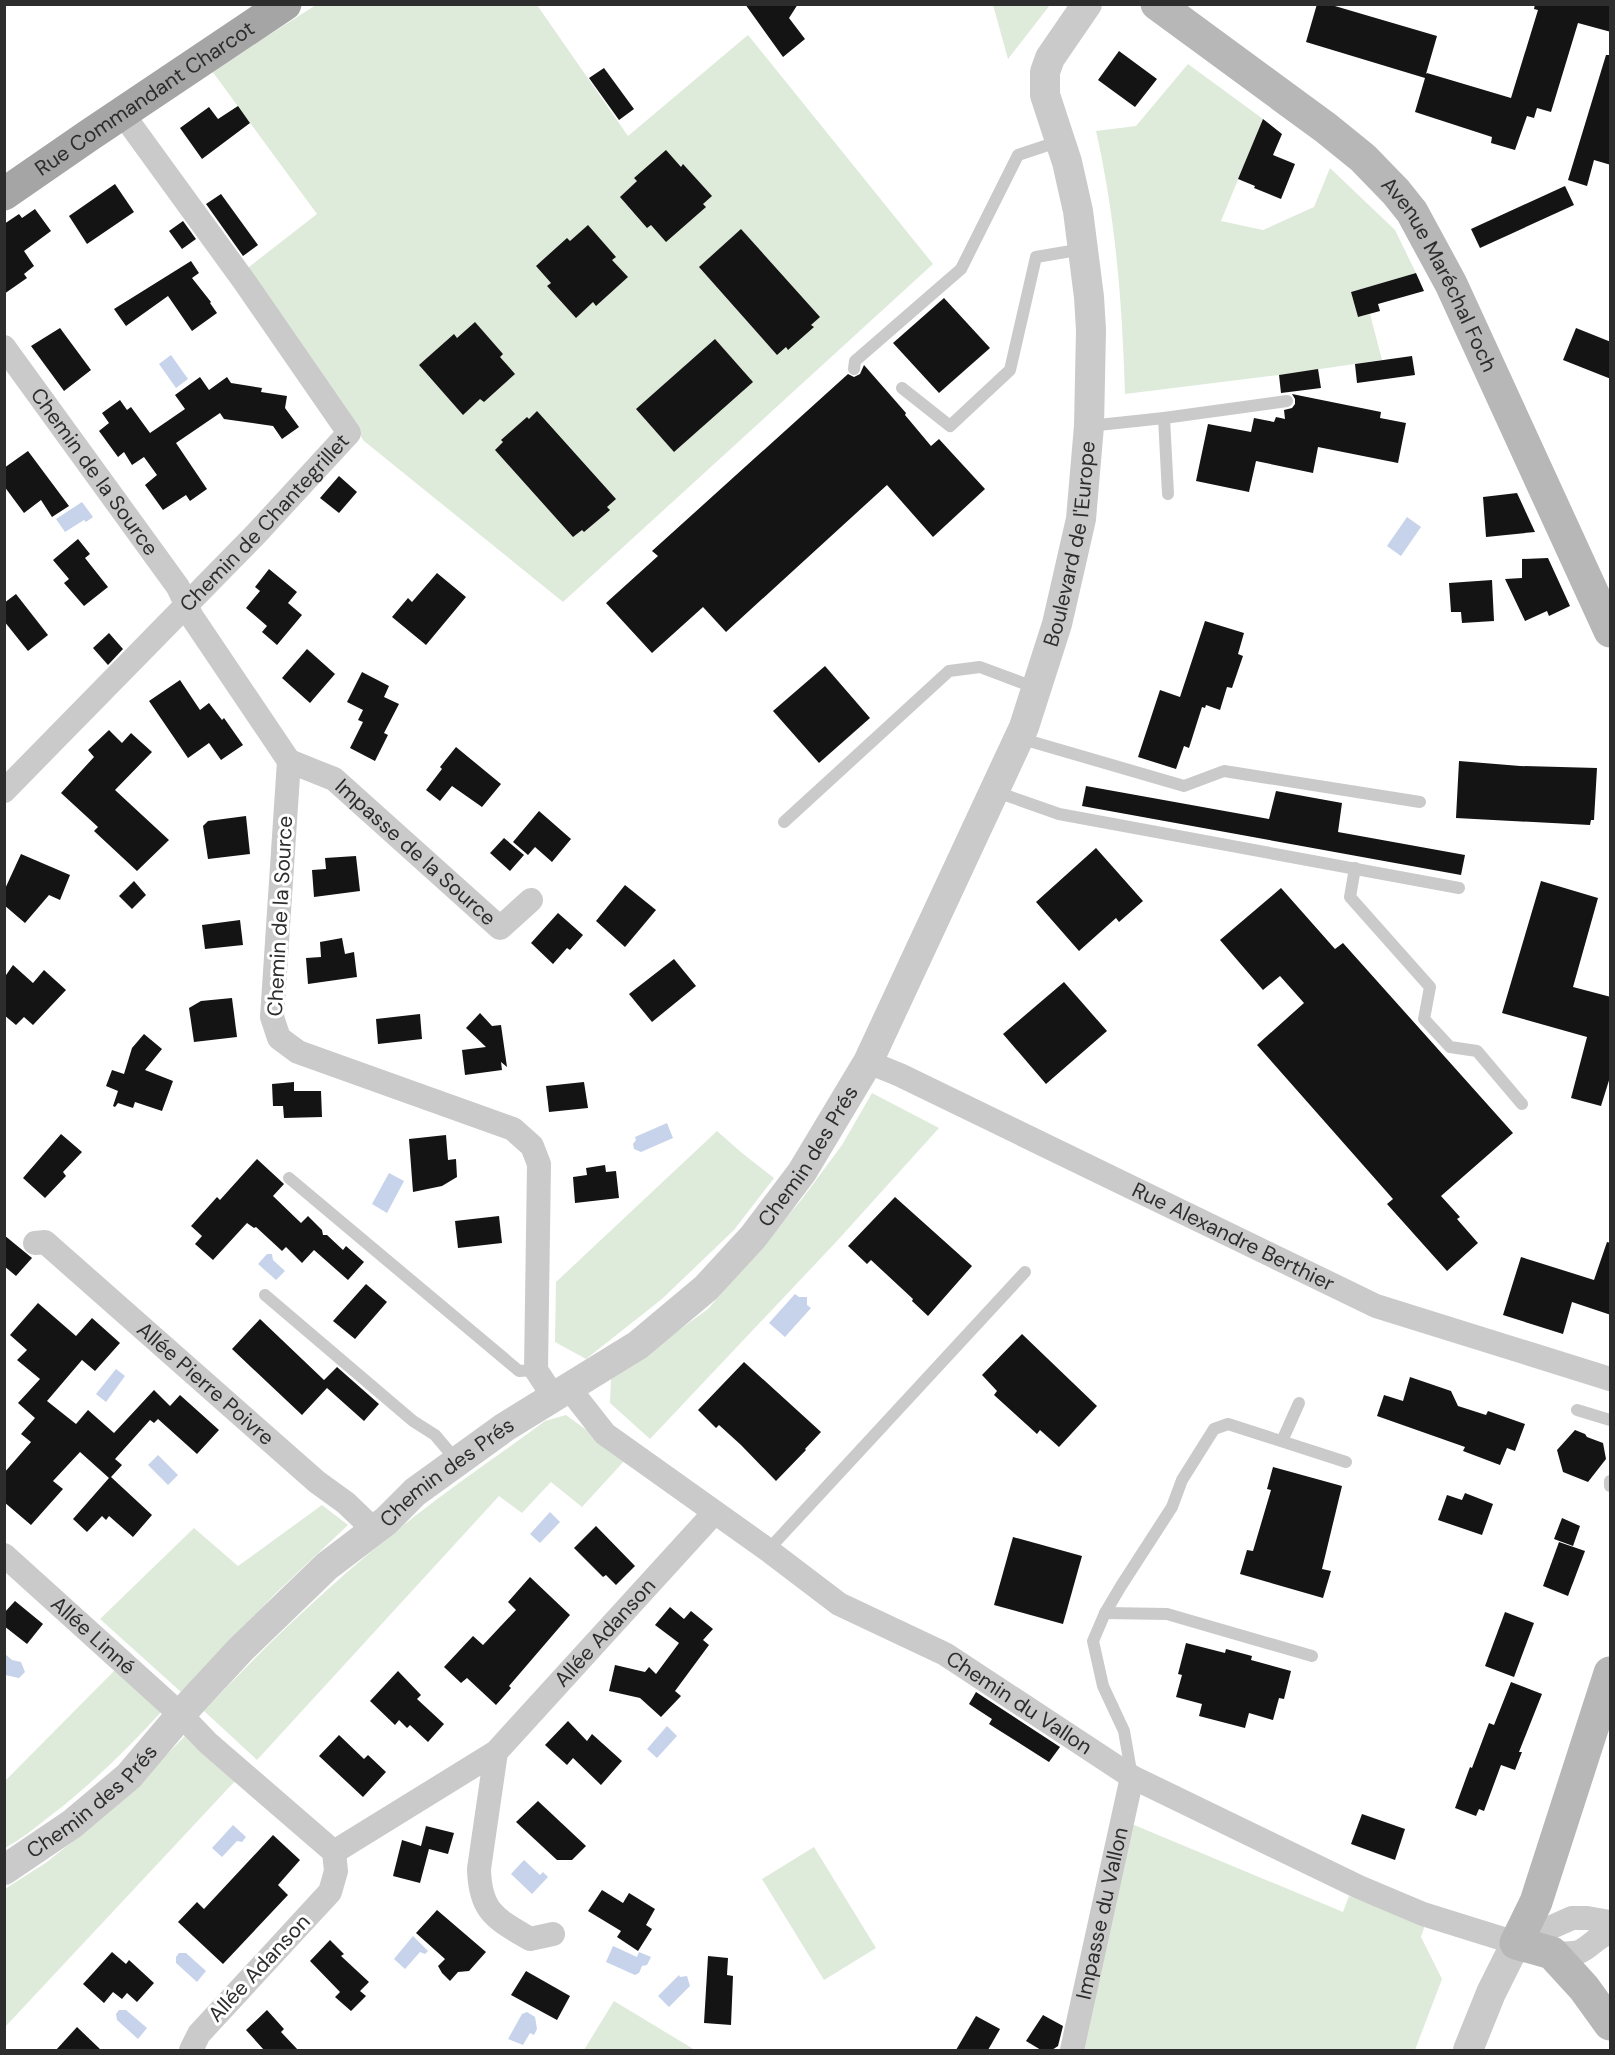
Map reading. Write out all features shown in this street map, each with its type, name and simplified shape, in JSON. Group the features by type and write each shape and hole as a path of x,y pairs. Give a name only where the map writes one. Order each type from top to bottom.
{"main road":[{"name":"Rue Commandant Charcot","path":"4,194 285,4"},
{"name":"Avenue Maréchal Foch","path":"1157,4 1326,128 1363,158 1412,212 1451,284 1611,631"},
{"path":"1611,1673 1536,1902 1516,1943 1552,1953 1584,1988 1611,2024"}],"street":[{"name":"Boulevard de l'Europe","path":"868,1062 1019,737 1057,624 1081,519 1089,426 1091,330 1078,211 1060,141 1045,95 1045,72 1050,58 1087,4"},
{"name":"Chemin de Chantegrillet","path":"4,791 256,534 350,433 244,280 122,113"},
{"name":"Chemin de la Source","path":"4,347 178,587 192,617 289,761 272,1017 279,1038 297,1052 513,1129 532,1146 539,1164 536,1370"},
{"name":"Impasse de la Source","path":"289,761 334,779 500,928 531,900"},
{"name":"Rue Alexandre Berthier","path":"868,1062 900,1075 1376,1306 1611,1379"},
{"name":"Chemin des Prés","path":"4,1870 72,1824 129,1776 241,1649 327,1566 374,1530 416,1492 457,1461 561,1392 638,1345 706,1288 753,1237 802,1172 868,1062"},
{"name":"Allée Pierre Poivre","path":"35,1243 45,1242 318,1482 346,1503 374,1530"},
{"path":"536,1370 561,1392"},
{"name":"Chemin du Vallon","path":"561,1392 604,1434 768,1550 839,1604 945,1654 1132,1777 1359,1887 1423,1914 1516,1943"},
{"name":"Allée Adanson","path":"191,2050 199,2034 330,1892 336,1871 334,1852 496,1752 714,1513"},
{"name":"Allée Linné","path":"4,1555 182,1715"},
{"path":"182,1715 208,1743 334,1852"},
{"path":"496,1752 479,1869 480,1888 487,1909 504,1924 530,1939 553,1934"},
{"name":"Impasse du Vallon","path":"1072,2050 1132,1777"},
{"path":"1468,2050 1491,1993 1516,1943 1572,1918 1611,1922"},
{"path":"1552,1953 1581,1952 1601,1935 1611,1933"}],"lane":[{"path":"854,369 855,361 961,269 1018,155 1060,141"},
{"path":"902,388 950,426 1010,370 1036,257 1083,249"},
{"path":"1089,426 1287,401"},
{"path":"1164,418 1168,494"},
{"path":"784,822 949,671 980,668 1036,688"},
{"path":"1019,737 1184,786 1224,771 1420,802"},
{"path":"994,791 1059,814 1459,888"},
{"path":"1355,868 1350,897 1430,987 1424,1019 1450,1047 1477,1051 1522,1104"},
{"path":"289,1178 519,1371 536,1370"},
{"path":"768,1550 1025,1272"},
{"path":"265,1295 413,1421 435,1435 457,1461"},
{"path":"1282,1441 1299,1403"},
{"path":"1577,1410 1611,1420"},
{"path":"1132,1777 1124,1731 1103,1686 1093,1641 1105,1613 1172,1508 1182,1480 1214,1429 1228,1424 1346,1462"},
{"path":"1611,1481 1611,1486"},
{"path":"1105,1613 1167,1614 1312,1656"}],"green space":[{"path":"993,4 1050,5 1008,59"},
{"path":"316,5 537,5 628,136 748,35 933,264 563,602 364,441 245,270 317,214 212,71"},
{"path":"1188,64 1263,119 1221,221 1263,230 1314,207 1330,168 1395,230 1416,273 1351,292 1358,317 1370,314 1382,360 1125,394 1117,261 1109,197 1096,131 1136,126"},
{"path":"872,1093 939,1128 837,1241 650,1439 610,1403 611,1379 708,1309 802,1199 842,1145"},
{"path":"717,1131 774,1178 734,1230 662,1299 586,1359 555,1342 556,1282"},
{"path":"566,1415 626,1459 582,1507 551,1482 522,1513 499,1496 257,1760 204,1711 306,1609 387,1538 545,1421"},
{"path":"322,1505 348,1525 275,1594 181,1692 100,1619 194,1528 238,1566"},
{"path":"117,1668 162,1711 80,1792 5,1848 5,1781"},
{"path":"185,1736 236,1780 5,2027 5,1889 47,1862 114,1808"},
{"path":"1127,1822 1343,1912 1349,1896 1425,1925 1421,1937 1442,1979 1415,2050 1077,2050"},
{"path":"814,1847 876,1948 824,1980 762,1879"},
{"path":"614,2001 695,2050 584,2050"}],"water":[{"path":"171,355 188,379 176,388 159,364"},
{"path":"82,502 93,517 65,532 56,519"},
{"path":"1407,517 1421,527 1401,556 1387,546"},
{"path":"667,1123 673,1138 641,1152 634,1149 635,1137"},
{"path":"389,1173 404,1181 387,1213 372,1204"},
{"path":"267,1254 272,1254 273,1260 285,1271 276,1280 258,1264"},
{"path":"795,1294 799,1297 807,1297 807,1305 811,1308 785,1337 769,1323"},
{"path":"116,1369 125,1376 106,1402 96,1394"},
{"path":"158,1455 178,1475 168,1485 148,1465"},
{"path":"550,1512 560,1522 540,1543 530,1534"},
{"path":"5,1654 12,1660 21,1662 25,1672 19,1678 5,1675"},
{"path":"667,1726 677,1736 657,1758 647,1749"},
{"path":"233,1825 246,1837 242,1842 237,1841 222,1857 212,1848"},
{"path":"524,1860 540,1875 543,1872 548,1877 532,1894 511,1874"},
{"path":"413,1936 428,1951 425,1954 420,1952 405,1969 394,1959"},
{"path":"613,1946 637,1957 639,1952 651,1957 647,1965 642,1966 639,1973 635,1975 606,1962"},
{"path":"179,1953 186,1953 206,1971 197,1982 176,1963"},
{"path":"679,1975 680,1977 687,1976 690,1986 669,2007 658,1996"},
{"path":"119,2010 126,2010 147,2028 138,2039 117,2020 116,2014"},
{"path":"527,2012 535,2017 537,2029 534,2035 530,2033 523,2045 508,2039 522,2014"}],"building":[{"path":"745,4 798,4 789,18 805,39 783,57"},
{"path":"1317,4 1328,4 1437,36 1426,74 1511,98 1538,10 1534,9 1535,4 1611,4 1611,32 1578,23 1551,112 1537,108 1534,118 1527,116 1515,150 1491,143 1492,137 1415,112 1425,78 1306,42"},
{"path":"1119,51 1157,79 1135,107 1098,80"},
{"path":"1606,55 1611,55 1611,165 1594,160 1587,186 1568,180"},
{"path":"604,68 634,109 619,120 589,78"},
{"path":"238,106 250,123 202,159 180,128 209,107 218,119"},
{"path":"1263,119 1282,134 1273,155 1295,164 1281,199 1238,179"},
{"path":"666,150 681,167 683,164 712,196 703,204 706,207 666,242 651,225 647,228 620,197 637,181 634,178"},
{"path":"115,184 134,212 87,244 69,216"},
{"path":"1565,186 1574,205 1480,248 1471,229"},
{"path":"221,194 258,245 243,256 206,204"},
{"path":"35,209 51,231 24,251 34,266 24,274 27,278 4,294 4,224 19,214 22,218"},
{"path":"183,221 196,239 182,249 169,231"},
{"path":"588,225 616,257 612,260 628,277 596,306 593,302 576,318 547,286 551,283 536,266 567,238 570,241"},
{"path":"741,229 820,317 811,325 814,327 788,350 786,347 777,355 699,267"},
{"path":"191,261 199,273 192,278 217,313 192,331 168,296 126,326 114,309"},
{"path":"1416,273 1424,291 1378,304 1380,311 1358,317 1351,292"},
{"path":"944,298 990,348 939,393 893,343"},
{"path":"475,322 503,354 500,357 515,374 484,402 480,399 463,415 419,365 454,334 457,338"},
{"path":"60,328 91,370 64,391 31,346"},
{"path":"1576,328 1611,342 1611,379 1563,360"},
{"path":"715,339 753,382 674,452 636,409"},
{"path":"1412,356 1415,375 1357,383 1355,364"},
{"path":"864,365 931,446 939,439 985,489 933,537 887,485 726,632 703,607 652,653 606,603 658,556 652,551 848,374 854,377 860,374"},
{"path":"1318,369 1321,388 1281,393 1279,375"},
{"path":"200,377 209,390 227,377 231,383 262,388 261,392 287,396 285,408 299,427 282,439 273,426 224,419 220,413 176,443 207,489 190,501 186,495 163,510 145,485 157,475 144,457 132,465 124,452 118,457 99,431 109,423 102,413 120,400 127,410 131,407 150,433 185,409 175,395"},
{"path":"1292,394 1381,412 1380,418 1406,423 1398,463 1318,447 1313,473 1256,461 1249,492 1196,481 1208,424 1251,432 1254,418 1274,422 1276,417 1285,419 1284,410 1292,408 1295,404"},
{"path":"537,411 616,499 607,507 610,510 584,532 582,530 573,537 495,450 503,442 501,440"},
{"path":"28,451 69,506 52,517 41,500 24,513 4,486 4,468"},
{"path":"339,476 357,492 339,513 320,498"},
{"path":"1517,493 1535,532 1486,537 1483,497"},
{"path":"78,539 90,554 85,558 108,587 84,606 64,583 69,579 53,560"},
{"path":"1548,558 1570,606 1549,616 1547,611 1525,621 1505,579 1522,578 1522,559"},
{"path":"269,569 297,592 288,603 302,615 277,645 262,632 267,626 246,608 260,591 255,587"},
{"path":"437,573 466,597 426,645 392,617 408,598 412,602"},
{"path":"1492,580 1494,621 1462,623 1461,612 1451,612 1449,583"},
{"path":"16,594 48,635 28,651 4,621 4,603"},
{"path":"1205,621 1244,633 1238,654 1243,656 1232,688 1227,687 1220,710 1206,705 1205,708 1202,707 1189,748 1184,746 1176,769 1138,757 1160,690 1180,697"},
{"path":"109,633 123,649 108,665 93,648"},
{"path":"307,649 335,674 310,703 282,678"},
{"path":"825,666 870,718 819,763 773,711"},
{"path":"362,672 389,686 384,697 399,704 384,733 388,735 375,761 350,748 363,722 358,720 363,710 347,702"},
{"path":"180,680 200,710 209,703 222,720 224,718 243,745 221,760 209,743 188,758 149,701"},
{"path":"109,730 122,743 131,733 152,752 115,790 169,840 137,871 94,831 98,827 61,793 94,757 88,750"},
{"path":"456,747 501,784 482,807 452,786 440,801 426,790"},
{"path":"1459,761 1520,766 1597,768 1594,820 1591,820 1590,825 1456,818"},
{"path":"1086,786 1269,819 1276,791 1342,803 1338,832 1465,855 1461,875 1082,806"},
{"path":"539,811 571,839 552,862 535,847 528,855 513,842"},
{"path":"246,816 250,854 208,859 203,826 208,821"},
{"path":"504,838 524,855 510,871 490,853"},
{"path":"1096,848 1143,901 1119,922 1116,918 1079,951 1036,902"},
{"path":"21,854 70,875 60,900 49,895 25,923 4,905 4,891"},
{"path":"356,856 360,891 314,897 312,870 326,869 325,858"},
{"path":"134,881 146,895 132,909 119,896"},
{"path":"1541,881 1598,898 1573,987 1611,997 1611,1074 1601,1106 1571,1098 1587,1037 1502,1013"},
{"path":"625,885 656,910 625,947 596,921"},
{"path":"1281,888 1335,949 1343,943 1513,1133 1441,1196 1460,1217 1457,1219 1478,1243 1447,1271 1387,1204 1393,1199 1257,1045 1304,1003 1280,976 1263,990 1220,940"},
{"path":"558,913 583,935 553,964 531,943"},
{"path":"240,920 243,945 205,949 202,925"},
{"path":"342,938 345,954 354,952 357,977 308,984 306,958 321,957 320,942"},
{"path":"674,959 696,986 652,1022 629,994"},
{"path":"13,965 33,983 44,970 66,990 33,1025 24,1017 16,1025 4,1015 4,978"},
{"path":"1064,982 1107,1031 1046,1084 1003,1034"},
{"path":"232,998 237,1037 194,1042 189,1008 201,1001"},
{"path":"480,1013 492,1026 501,1025 507,1067 501,1062 502,1070 465,1075 462,1050 486,1047 466,1028"},
{"path":"420,1014 422,1039 378,1044 376,1019"},
{"path":"144,1034 162,1049 145,1070 173,1081 162,1111 135,1102 133,1108 118,1103 115,1107 113,1106 118,1091 106,1086 112,1070 124,1074 132,1048"},
{"path":"294,1082 294,1091 321,1091 322,1117 284,1118 283,1106 273,1106 272,1084"},
{"path":"584,1082 588,1108 549,1112 546,1086"},
{"path":"61,1134 82,1152 63,1172 66,1176 45,1198 23,1178"},
{"path":"446,1135 448,1160 456,1159 457,1177 442,1186 413,1192 409,1139"},
{"path":"257,1159 284,1184 273,1196 301,1223 308,1216 322,1230 323,1235 327,1235 343,1250 346,1246 364,1262 348,1280 314,1250 302,1263 286,1247 282,1251 256,1227 247,1223 213,1260 195,1244 202,1236 191,1226 217,1197 220,1200"},
{"path":"605,1165 606,1172 616,1171 619,1198 575,1203 573,1177 587,1175 586,1168"},
{"path":"895,1197 972,1266 928,1316 871,1260 867,1264 848,1246"},
{"path":"499,1216 502,1243 458,1248 455,1221"},
{"path":"4,1235 32,1258 16,1276 4,1266"},
{"path":"1607,1242 1611,1243 1611,1315 1572,1302 1563,1334 1503,1315 1521,1257 1594,1280"},
{"path":"366,1284 387,1302 355,1339 333,1321"},
{"path":"38,1303 76,1336 92,1318 120,1343 95,1371 82,1360 47,1401 76,1424 88,1410 114,1433 154,1390 170,1406 180,1395 219,1430 197,1454 158,1419 154,1423 150,1420 115,1459 122,1465 111,1477 152,1515 133,1537 109,1516 106,1520 102,1516 87,1532 73,1519 109,1478 80,1452 53,1481 63,1489 31,1525 4,1502 4,1473 31,1442 21,1434 35,1418 18,1403 40,1379 17,1360 27,1350 10,1335"},
{"path":"260,1319 324,1380 337,1367 379,1404 364,1421 327,1388 302,1415 232,1349"},
{"path":"1022,1334 1097,1406 1059,1447 1040,1430 1037,1434 994,1395 997,1391 982,1375"},
{"path":"744,1362 821,1432 776,1481 741,1445 719,1425 716,1428 698,1410"},
{"path":"1410,1377 1451,1391 1458,1406 1486,1415 1488,1411 1525,1424 1515,1451 1507,1448 1500,1465 1463,1451 1465,1447 1377,1416 1384,1395 1403,1401"},
{"path":"1575,1430 1603,1443 1606,1459 1588,1482 1563,1472 1557,1450"},
{"path":"1273,1467 1342,1486 1322,1569 1331,1571 1323,1598 1240,1574 1247,1550 1253,1551 1271,1490 1267,1489"},
{"path":"1465,1493 1493,1504 1482,1535 1438,1520 1447,1495 1462,1500"},
{"path":"1562,1518 1580,1526 1573,1546 1554,1539"},
{"path":"596,1526 635,1566 616,1585 606,1575 603,1577 574,1548"},
{"path":"1013,1537 1082,1556 1063,1624 994,1605"},
{"path":"1559,1542 1585,1551 1568,1596 1543,1586"},
{"path":"530,1577 570,1615 509,1686 511,1688 496,1705 467,1678 461,1683 444,1667 473,1636 483,1645 516,1610 508,1602"},
{"path":"15,1601 43,1624 27,1644 4,1626 4,1613"},
{"path":"670,1607 684,1619 691,1611 713,1629 703,1640 709,1645 675,1691 681,1696 661,1717 640,1698 609,1691 615,1665 645,1672 649,1667 656,1674 679,1643 655,1625"},
{"path":"1505,1612 1534,1623 1514,1677 1485,1666"},
{"path":"1186,1643 1225,1653 1226,1649 1252,1656 1251,1660 1291,1671 1284,1699 1279,1698 1273,1720 1249,1713 1245,1728 1199,1716 1202,1704 1176,1697 1182,1675 1178,1674"},
{"path":"398,1671 421,1695 417,1699 444,1724 428,1742 410,1725 407,1728 399,1720 395,1725 370,1701"},
{"path":"1511,1682 1542,1694 1519,1752 1522,1752 1515,1770 1501,1765 1484,1811 1479,1809 1476,1816 1455,1808 1489,1723 1494,1725"},
{"path":"976,1692 1060,1747 1049,1762 989,1724 992,1719 969,1704"},
{"path":"568,1721 587,1741 592,1734 622,1761 601,1785 573,1758 567,1765 545,1745"},
{"path":"339,1735 364,1759 368,1755 386,1772 363,1797 319,1756"},
{"path":"538,1801 586,1846 572,1860 557,1860 516,1822"},
{"path":"1362,1814 1405,1829 1395,1860 1351,1844"},
{"path":"426,1826 454,1833 448,1854 429,1849 420,1883 393,1876 402,1840 421,1846"},
{"path":"273,1835 300,1860 278,1885 288,1895 223,1964 178,1922 197,1902 204,1909"},
{"path":"602,1890 623,1903 629,1893 655,1909 646,1925 652,1929 638,1951 617,1937 621,1931 588,1911"},
{"path":"437,1910 486,1952 469,1971 458,1972 450,1981 438,1966 445,1959 416,1933"},
{"path":"330,1940 344,1954 341,1956 369,1982 360,1991 366,1996 351,2011 335,1997 340,1992 310,1961"},
{"path":"112,1952 126,1964 129,1960 154,1983 137,2002 127,1993 122,1999 113,1992 104,2003 83,1984"},
{"path":"708,1956 728,1958 727,1975 733,1976 731,2025 704,2023"},
{"path":"526,1971 570,1996 557,2020 511,1995"},
{"path":"267,2010 284,2029 281,2032 298,2050 264,2050 246,2030"},
{"path":"1043,2015 1063,2026 1058,2046 1052,2050 1041,2050 1026,2041"},
{"path":"976,2016 1000,2029 988,2050 956,2050"},
{"path":"77,2027 101,2050 56,2050"}]}
